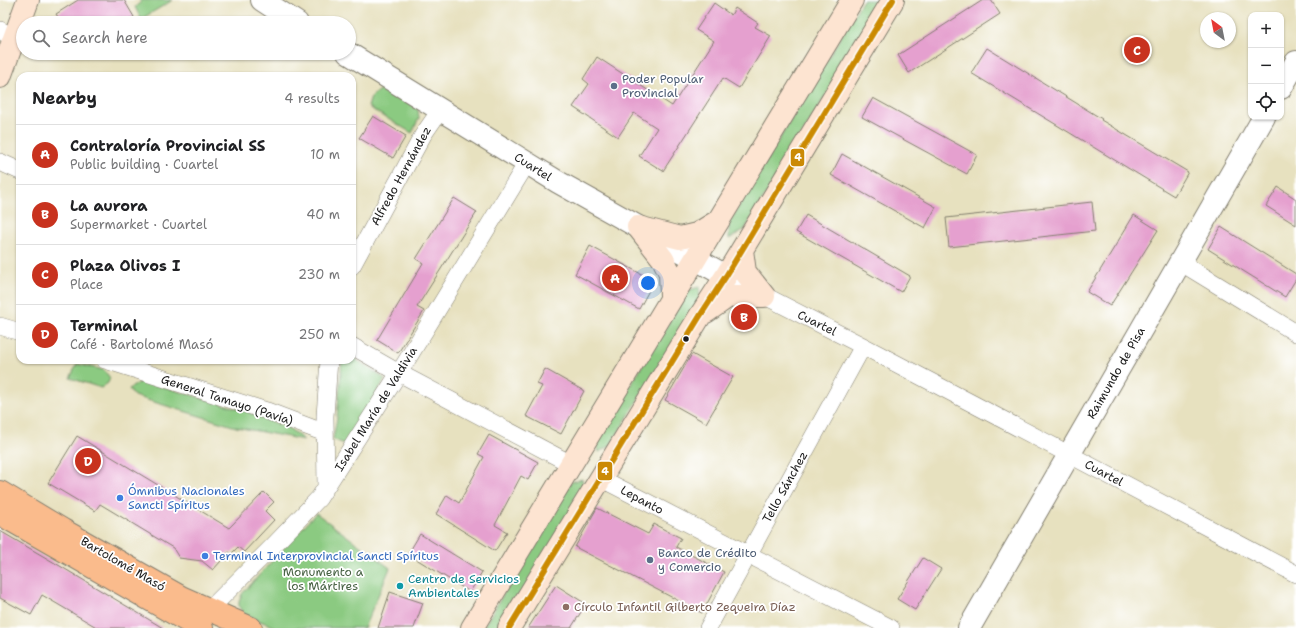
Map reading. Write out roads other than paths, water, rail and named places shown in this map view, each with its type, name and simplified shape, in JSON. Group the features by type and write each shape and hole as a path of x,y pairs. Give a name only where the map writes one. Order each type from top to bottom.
{"main road":[{"path":"18,16 28,0"},
{"path":"472,628 671,296 719,221 852,0"},
{"path":"509,628 600,478 742,250 892,0"},
{"path":"0,77 7,34 16,19"},
{"path":"638,227 680,238 697,234 719,221"},
{"path":"638,227 663,259 670,273 671,296"},
{"path":"742,250 745,272 764,296"},
{"path":"700,316 729,296 764,296"},
{"name":"Lepanto","path":"571,464 600,478"},
{"name":"Bartolomé Masó","path":"0,492 156,583 199,623"},
{"name":"Bartolomé Masó","path":"0,514 199,623 251,628"}],"street":[{"path":"262,0 286,16"},
{"name":"Cuartel","path":"356,58 527,163 694,259 863,346 1296,574"},
{"path":"1283,84 1296,62"},
{"name":"Alfredo Hernández","path":"356,259 424,135 441,109"},
{"name":"Raimundo de Pisa","path":"969,628 1262,120"},
{"path":"0,162 16,169"},
{"name":"Isabel María de Valdivia","path":"199,623 319,498 399,373 527,163"},
{"path":"1180,262 1296,333"},
{"path":"0,326 16,331"},
{"name":"Tello Sánchez","path":"708,628 863,346"},
{"name":"Lepanto","path":"356,348 399,373 571,464"},
{"name":"General Tamayo (Pavía)","path":"118,364 267,411 325,434"},
{"path":"326,487 325,434 329,364"},
{"name":"Lepanto","path":"600,478 890,628"}],"place":[{"name":"Plaza Olivos I","path":"1137,50"},
{"name":"Poder Popular Provincial","path":"614,86"},
{"name":"Contraloría Provincial SS","path":"615,278"},
{"name":"La aurora","path":"744,317"},
{"name":"Terminal","path":"88,461"},
{"name":"Ómnibus Nacionales Sancti Spíritus","path":"120,498"},
{"name":"Terminal Interprovincial Sancti Spíritus","path":"205,556"},
{"name":"Banco de Crédito y Comercio","path":"650,560"},
{"name":"Centro de Servicios Ambientales","path":"400,586"},
{"name":"Círculo Infantil Gilberto Zequeira Díaz","path":"566,607"}],"park label":[{"name":"Monumento a los Mártires","path":"323,579"}]}
